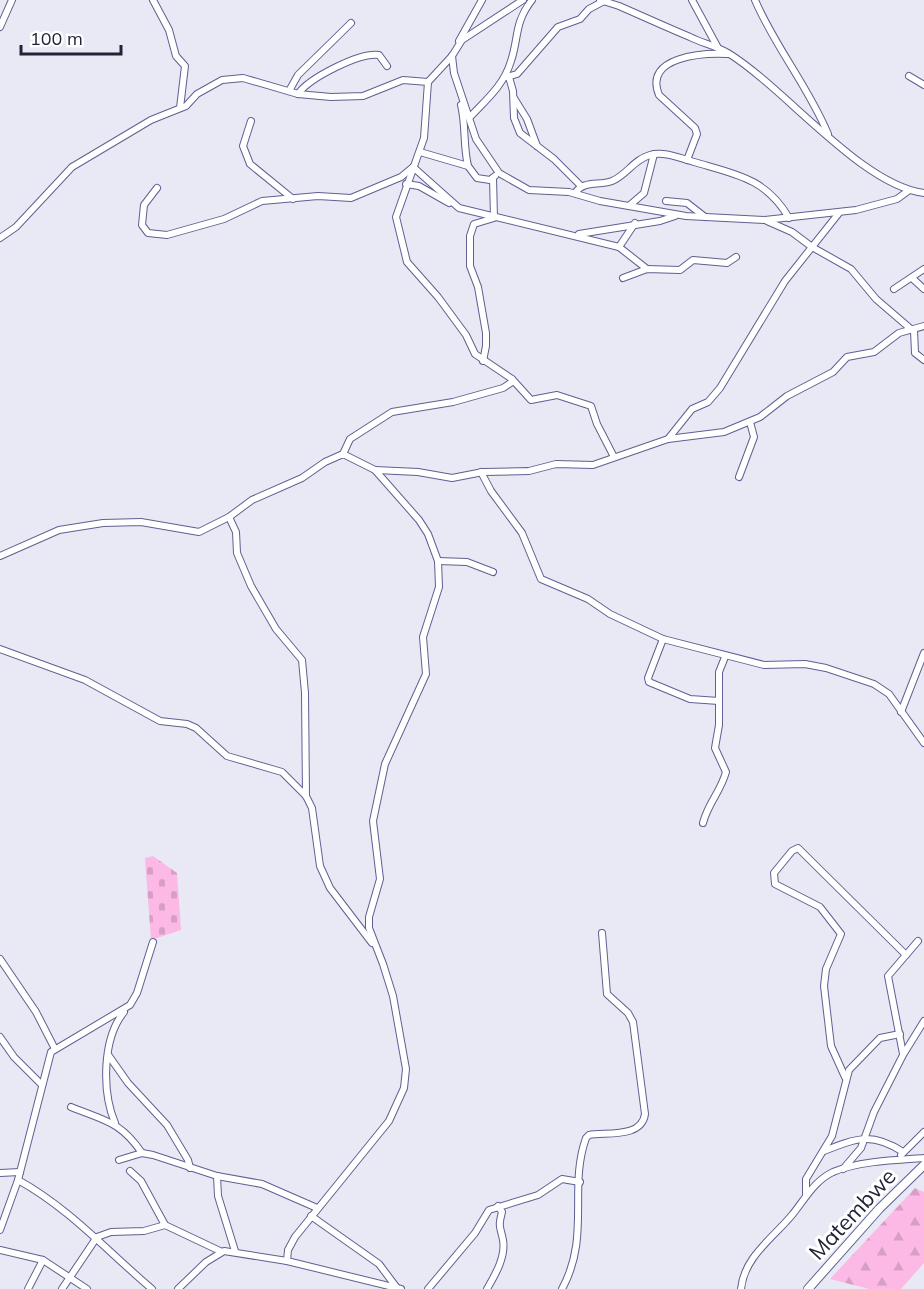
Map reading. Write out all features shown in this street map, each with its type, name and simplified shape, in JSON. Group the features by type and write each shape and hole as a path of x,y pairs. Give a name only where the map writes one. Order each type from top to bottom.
{"main road":[{"name":"Matembwe","path":"808,1289 879,1209 924,1165"}],"street":[{"path":"0,27 4,12 12,0"},
{"path":"153,0 169,30 176,56 185,66 180,108"},
{"path":"482,0 465,27 452,57 428,82 426,128 420,152 406,184 396,221 407,262 438,297 483,361 512,379 531,400 557,395 591,406 615,457"},
{"path":"458,44 524,0"},
{"path":"532,0 518,23 507,77 537,146"},
{"path":"692,0 718,48"},
{"path":"755,0 778,48 815,102 829,137"},
{"path":"470,117 507,77 520,71 558,27 582,18 589,9 604,1 729,54 788,99 852,157 908,190 924,194"},
{"path":"289,91 298,75 351,23"},
{"path":"687,160 697,134 695,128 659,95 656,88 658,75 682,57 703,53 729,54"},
{"path":"298,94 311,79 365,56 379,55 387,66"},
{"path":"452,57 454,74 476,140 499,173 529,190 575,193 600,201 676,215 765,220 839,213 897,199 908,190"},
{"path":"909,76 924,85"},
{"path":"0,238 16,227 72,167 150,120 186,106 201,90 222,80 233,77 298,94 356,97 403,80 428,82"},
{"path":"461,96 468,166 474,177 493,178 499,173"},
{"path":"514,97 517,126 526,139 537,146 581,186"},
{"path":"251,121 243,146 250,164 292,199"},
{"path":"420,152 468,166"},
{"path":"630,205 644,193 654,154"},
{"path":"575,193 581,186 615,179 639,159 654,154 677,156 732,172 755,182 774,196 789,218"},
{"path":"157,188 144,205 141,218 144,230 155,235 167,235 224,219 262,201 318,196 351,198 401,177 413,167"},
{"path":"413,167 459,208"},
{"path":"493,178 494,218"},
{"path":"406,184 419,186 459,208 619,246 647,269"},
{"path":"666,201 687,203 705,218"},
{"path":"668,439 692,409 708,402 720,388 784,281 839,213"},
{"path":"576,234 635,223 660,221 676,215"},
{"path":"483,361 486,333 468,250 474,224 494,218"},
{"path":"765,220 792,232 812,247 851,269 876,299 905,327 914,330"},
{"path":"619,246 635,223"},
{"path":"623,278 647,269 674,271 693,260 728,264 736,257"},
{"path":"894,289 924,269"},
{"path":"912,278 924,289"},
{"path":"375,470 418,472 452,478 481,472 523,472 547,469 556,465 593,465 668,439 714,434 750,422 787,396 833,372 847,357 868,355 899,333 924,326"},
{"path":"914,330 915,353 924,360"},
{"path":"0,556 59,530 103,523 131,522 195,532 229,517 252,500 302,478 325,462 343,454 350,439 386,414 417,406 460,401 504,388 510,384 512,379"},
{"path":"739,477 754,437 750,422"},
{"path":"286,1262 291,1244 311,1216 389,1121 404,1088 406,1069 393,996 368,922 380,879 373,830 377,794 386,764 426,674 423,637 439,587 438,561 424,527 375,470 343,454"},
{"path":"481,472 491,491 522,533 539,577 588,599 610,614 663,639 725,657 764,665 805,664 850,675 882,687 924,743"},
{"path":"229,517 236,532 237,553 251,586 276,629 302,660 305,693 306,796"},
{"path":"438,561 468,562 493,572"},
{"path":"663,639 649,682 684,697 719,700"},
{"path":"0,649 86,680 160,721 187,724 196,728 227,756 282,772 306,796 312,808 320,866 324,877 339,901 379,952"},
{"path":"901,712 924,653"},
{"path":"703,823 708,806 718,796 726,771 715,751 719,726 719,672 725,657"},
{"path":"845,1077 831,1046 824,986 826,969 841,934 820,907 775,884 774,873 792,851 798,848 906,955"},
{"path":"562,1289 570,1275 578,1243 580,1166 588,1135 626,1132 642,1125 645,1114 633,1023 628,1013 607,994 602,933"},
{"path":"903,1055 888,982 890,971 918,941"},
{"path":"115,1123 108,1094 109,1056 114,1028 137,993 153,942"},
{"path":"0,959 36,1012 55,1049"},
{"path":"0,1230 18,1180 49,1058 55,1049 130,1005"},
{"path":"842,1169 867,1137 874,1112 903,1055 924,1021"},
{"path":"807,1194 806,1179 824,1151 837,1120 845,1077 856,1061 880,1038 900,1034"},
{"path":"0,1037 14,1057 42,1085"},
{"path":"109,1056 128,1083 167,1125 189,1160 190,1168"},
{"path":"71,1107 115,1123 124,1130 142,1153"},
{"path":"898,1160 924,1132"},
{"path":"824,1151 867,1137 891,1144 903,1152"},
{"path":"119,1160 142,1153 217,1176 262,1184 317,1208"},
{"path":"741,1289 745,1273 757,1252 819,1182 842,1169 924,1158"},
{"path":"130,1171 141,1181 165,1225 220,1251 235,1251 399,1288"},
{"path":"0,1173 20,1172"},
{"path":"217,1176 218,1196 235,1251"},
{"path":"428,1289 475,1233 489,1210 538,1195 562,1179 580,1182"},
{"path":"18,1180 40,1192 97,1237 152,1289"},
{"path":"487,1289 498,1271 503,1248 498,1226 502,1212 498,1206"},
{"path":"311,1216 379,1264 399,1288"},
{"path":"62,1289 97,1237 111,1232 144,1231 165,1225"},
{"path":"0,1250 43,1260 87,1289"},
{"path":"178,1289 220,1251"},
{"path":"28,1289 43,1260"}],"green space":[{"path":"153,856 177,873 181,930 151,940 145,858"},
{"path":"915,1188 924,1192 924,1263 901,1289 869,1289 830,1279"}]}
